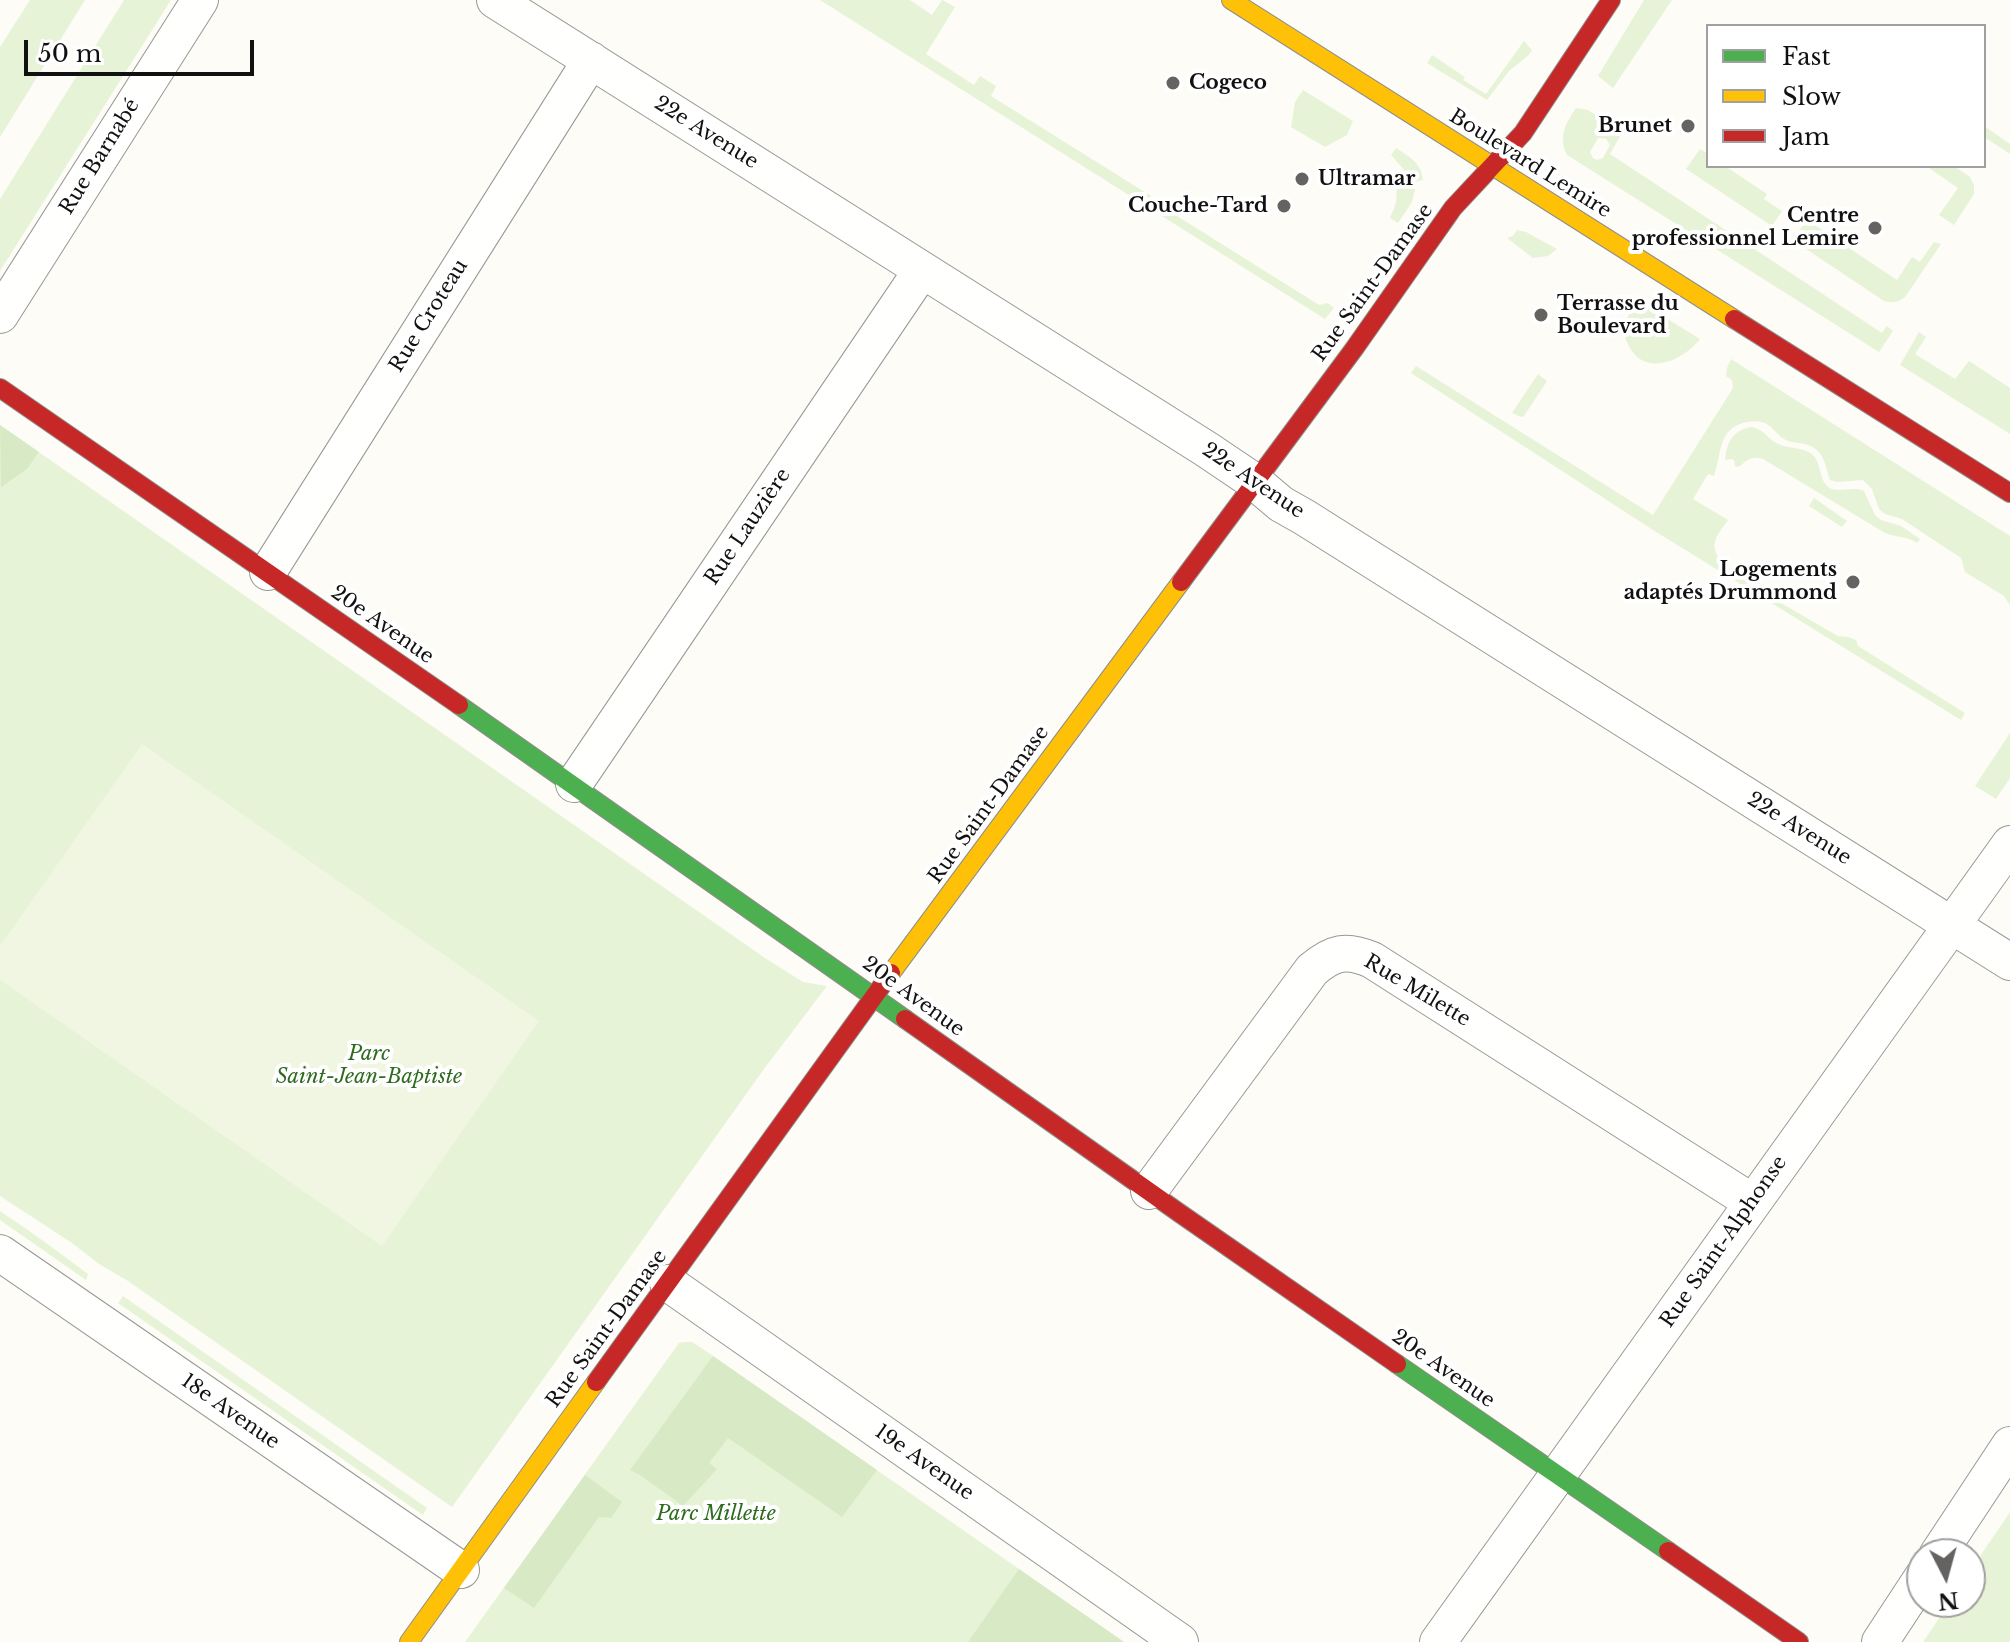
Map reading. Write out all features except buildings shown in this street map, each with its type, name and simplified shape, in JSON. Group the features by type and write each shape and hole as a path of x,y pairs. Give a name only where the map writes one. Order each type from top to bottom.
{"street":[{"name":"Rue Barnabé","path":"0,315 200,0"},
{"name":"22e Avenue","path":"495,0 1206,449 1281,504 2010,962"},
{"name":"Boulevard Lemire","path":"1231,0 2010,493"},
{"name":"Rue Saint-Damase","path":"409,1642 874,996 1255,482 1453,208 1523,133 1611,0"},
{"name":"Rue Croteau","path":"268,572 591,60"},
{"name":"Rue Lauzière","path":"574,784 922,270"},
{"name":"20e Avenue","path":"0,388 574,784 1149,1191 1799,1642"},
{"name":"Rue Saint-Alphonse","path":"1438,1642 2010,844"},
{"name":"Rue Milette","path":"1149,1191 1312,970 1328,958 1353,953 1372,960 1752,1202"},
{"name":"18e Avenue","path":"0,1253 461,1570"},
{"name":"19e Avenue","path":"668,1283 1180,1642"},
{"path":"1949,1538 2010,1445"},
{"path":"1880,1642 1906,1602"}],"green space":[{"path":"30,0 85,0 0,137 0,47"},
{"path":"124,0 171,0 0,271 0,199"},
{"path":"820,0 910,0 932,15 942,0 955,7 926,54 974,85 980,76 996,86 991,96 1319,305 1328,303 1334,308 1325,319"},
{"path":"1644,0 1672,0 1613,88 1598,76"},
{"path":"1524,41 1532,50 1529,55 1509,71 1487,100 1427,63 1432,55 1486,94"},
{"path":"1303,90 1353,121 1347,135 1325,147 1291,127 1295,102"},
{"path":"1576,108 1588,110 1622,133 1610,154 1882,333 1887,326 1893,331 1879,352 1567,155 1563,136","holes":["1598,138 1606,139 1610,145 1603,158 1593,158 1590,152"]},
{"path":"1986,127 2010,144 2010,154 1986,138"},
{"path":"1396,148 1417,165 1423,180 1417,181 1412,202 1398,223 1390,218 1396,203 1397,185 1404,180 1404,170 1391,155"},
{"path":"1700,149 1706,153 1706,168 1728,168 1767,194 1764,199 1782,211 1772,226 1686,169"},
{"path":"1929,168 1957,168 1970,177 1974,185 1974,194 1954,225 1939,215 1958,188"},
{"path":"1807,220 1897,280 1912,257 1920,262 1934,242 1941,244 1905,297 1887,302 1791,239"},
{"path":"1517,230 1557,249 1548,256 1533,258 1507,238"},
{"path":"1638,301 1700,339 1675,359 1645,362 1628,344 1624,330"},
{"path":"1919,332 1926,337 1915,354 1955,379 1969,361 2010,388 2010,434 1900,365"},
{"path":"1731,359 2010,536 2010,605 2004,596 1965,572 1961,558 1902,519 1879,509 1872,489 1863,480 1830,480 1818,451 1808,445 1787,441 1768,424 1758,422 1747,422 1730,430 1722,443 1714,476 1708,474 1693,499 1728,520 1715,544 1722,562 1771,597 1838,636 1856,640 1858,646 1965,713 1961,720 1653,530 1411,373 1416,366 1653,515 1733,388 1732,380 1726,376"},
{"path":"1538,374 1547,381 1524,416 1512,413"},
{"name":"Parc Saint-Jean-Baptiste","path":"0,425 765,958 803,982 827,986 764,1069 452,1507 128,1281 0,1196"},
{"path":"0,425 39,452 27,469 1,487"},
{"path":"1751,427 1778,444 1811,453 1827,486 1835,490 1864,491 1875,515 1901,526 1920,539 1917,543 1885,533 1763,459 1752,458 1738,467 1734,460 1725,460 1732,438 1739,431"},
{"path":"1814,498 1847,521 1842,527 1809,506"},
{"path":"2010,733 2010,778 1996,799 1975,786"},
{"path":"142,744 539,1021 382,1246 0,980 0,946"},
{"path":"0,1211 88,1274 86,1280 0,1220"},
{"path":"123,1296 427,1508 423,1515 118,1303"},
{"name":"Parc Millette","path":"679,1343 700,1347 1124,1642 465,1642"},
{"path":"713,1356 877,1470 842,1517 728,1438 709,1463 717,1469 683,1506 630,1470"},
{"path":"585,1475 622,1502 611,1518 599,1517 534,1608 504,1588"},
{"path":"2010,1512 2010,1642 1923,1642 1939,1618 1986,1618 1986,1547"},
{"path":"1019,1569 1124,1642 968,1642"}],"traffic: fast":[{"path":"459,705 905,1019"},
{"path":"1397,1364 1668,1551"}],"traffic: slow":[{"path":"1231,0 1734,319"},
{"path":"891,973 1181,582"},
{"path":"409,1642 596,1382"}],"traffic: jam":[{"path":"1181,582 1354,349 1453,208 1523,133 1611,0"},
{"path":"1734,319 2010,493"},
{"path":"0,388 459,705"},
{"path":"596,1382 891,973"},
{"path":"905,1019 1397,1364"},
{"path":"1668,1551 1799,1642"}],"place":[{"name":"Cogeco","path":"1173,83"},
{"name":"Brunet","path":"1688,126"},
{"name":"Ultramar","path":"1302,179"},
{"name":"Couche-Tard","path":"1284,206"},
{"name":"Centre professionnel Lemire","path":"1875,228"},
{"name":"Terrasse du Boulevard","path":"1541,315"},
{"name":"Logements adaptés Drummond","path":"1853,582"}]}
